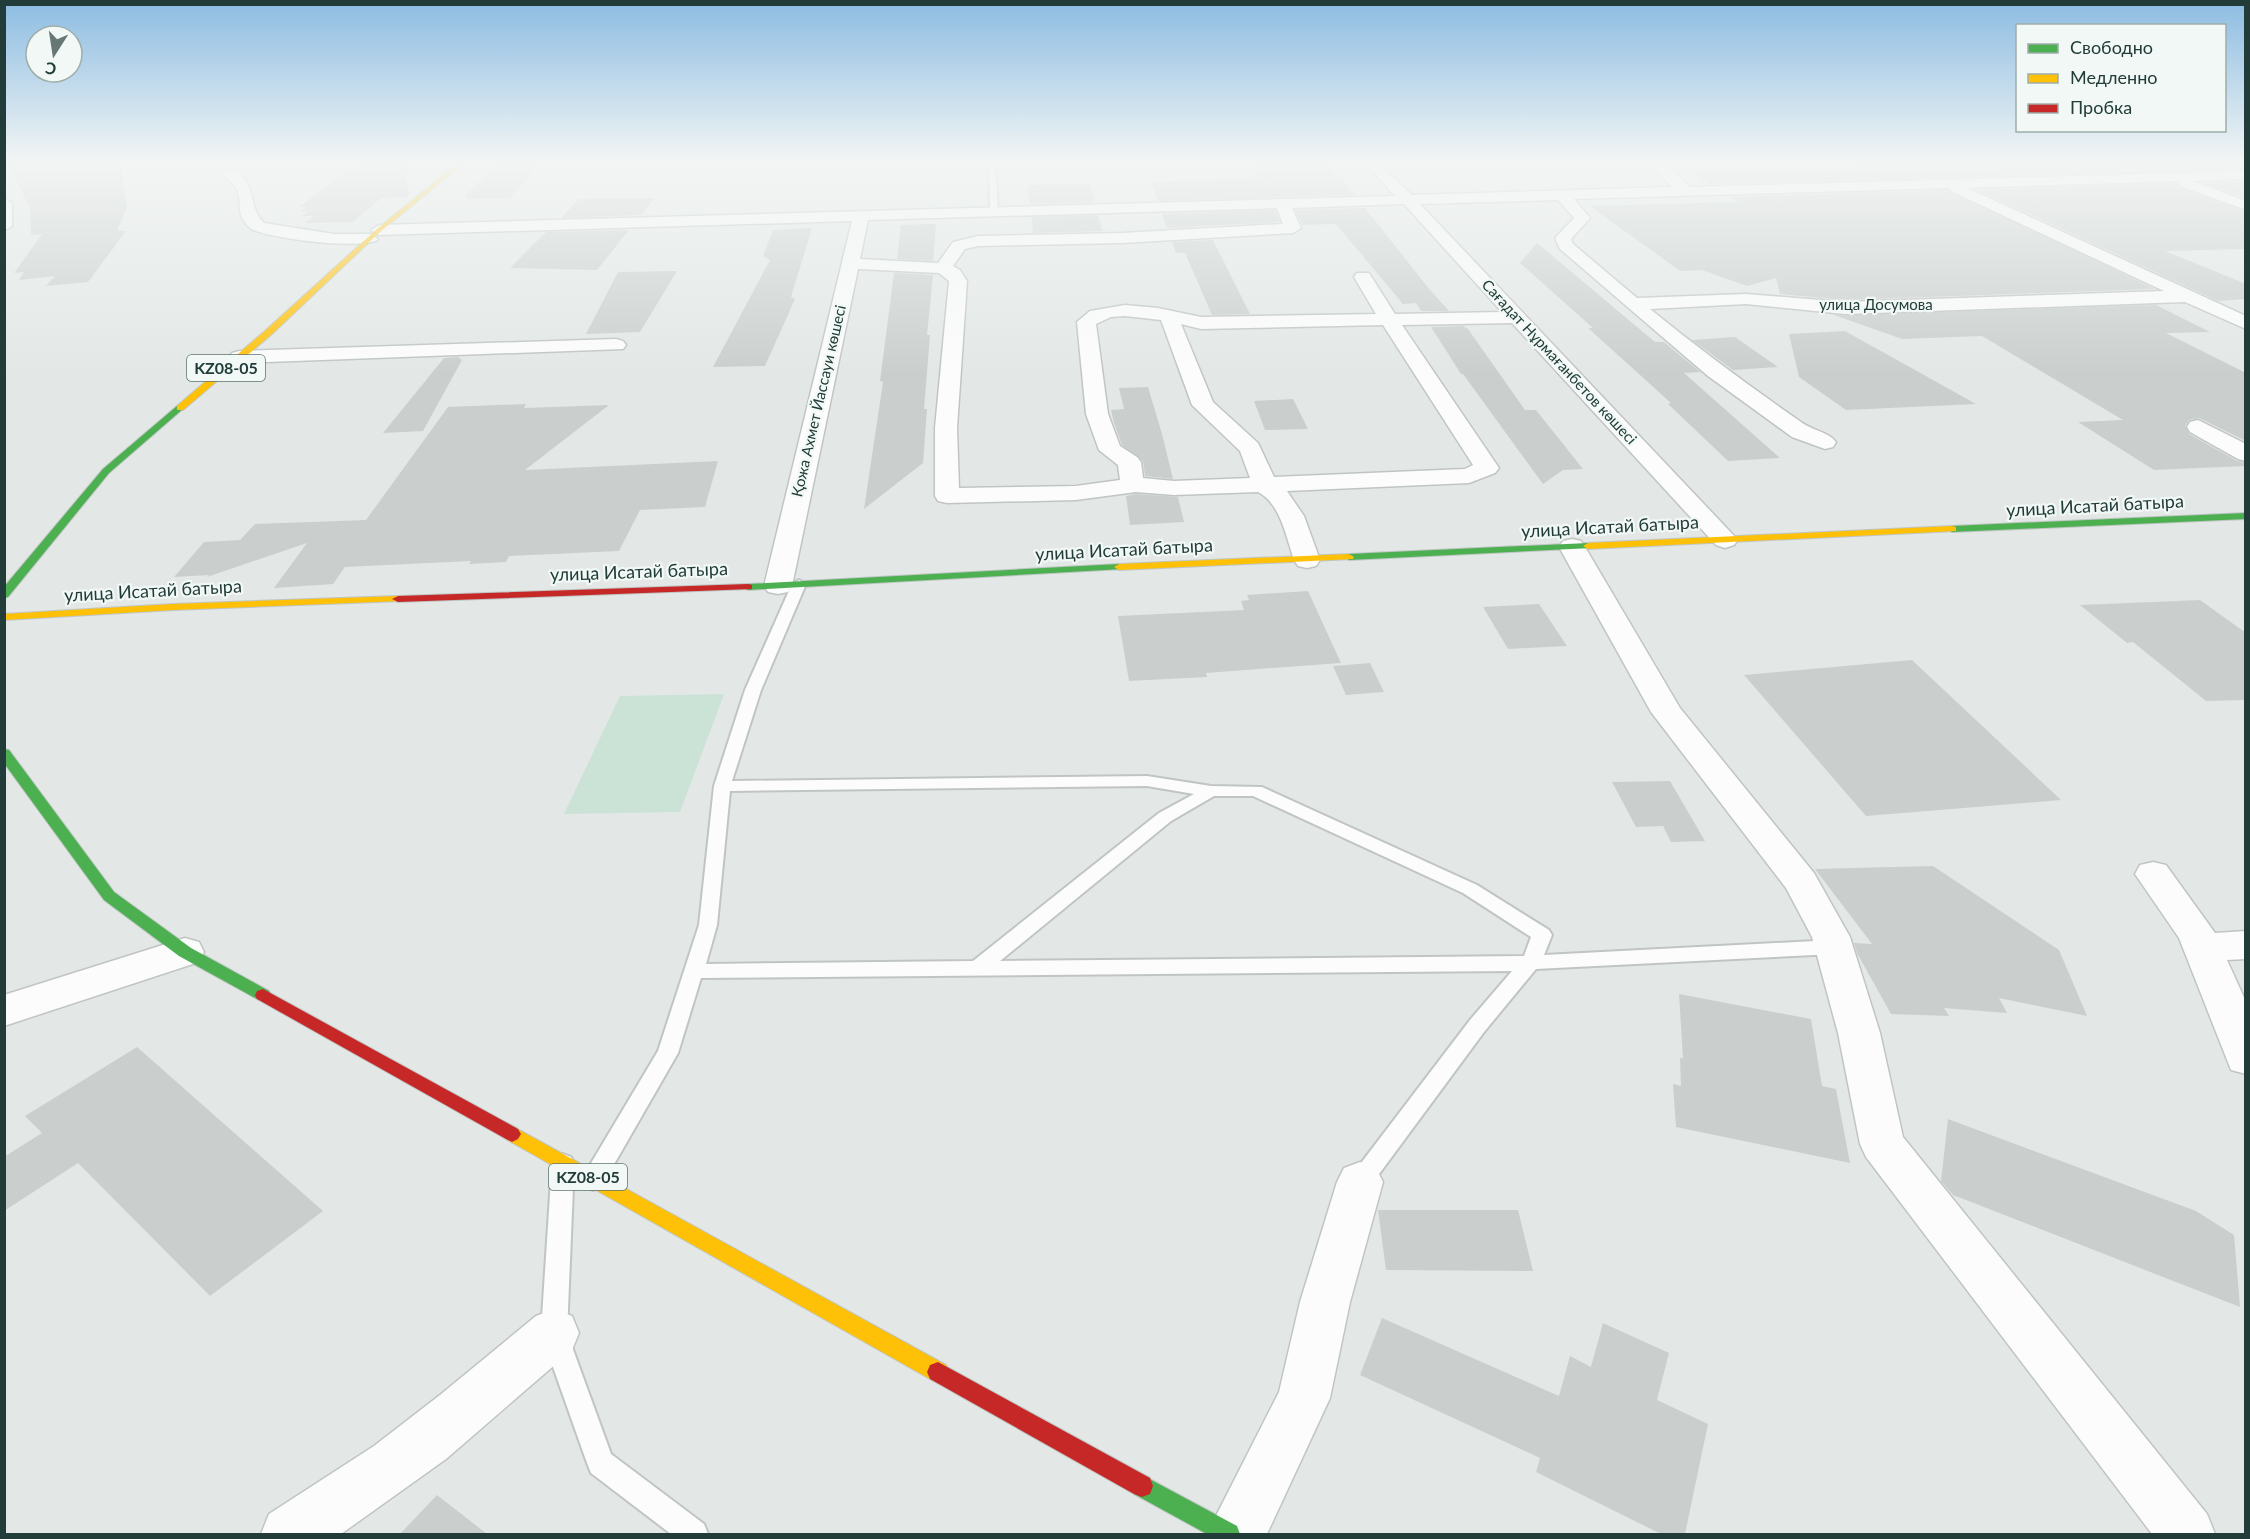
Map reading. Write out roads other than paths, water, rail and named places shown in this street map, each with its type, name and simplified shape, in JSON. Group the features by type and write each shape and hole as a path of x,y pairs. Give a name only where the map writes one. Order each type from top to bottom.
{"main road":[{"name":"KZ08-05","path":"4,594 106,471 239,357 380,231"},
{"name":"улица Исатай батыра","path":"4,617 173,607 778,586 2246,516"},
{"name":"KZ08-05","path":"4,753 109,896 185,952 1229,1534"}],"street":[{"path":"285,231 334,238 482,231"},
{"name":"Қожа Ахмет Йассауи көшесі","path":"778,586 858,231"},
{"path":"944,268 958,245 978,241 1122,238 1245,231"},
{"name":"Сағадат Нұрмағанбетов көшесі","path":"1437,231 1725,540"},
{"path":"1570,231 1563,238 1566,246 1715,372 1800,432 1826,442"},
{"name":"улица Досумова","path":"2049,231 2246,323"},
{"path":"850,264 944,268 954,274 958,281 946,428 947,496 1076,493 1136,485 1174,488 1469,476 1487,468 1418,367 1363,277"},
{"name":"улица Досумова","path":"2100,277 2146,275"},
{"name":"улица Досумова","path":"1746,299 1808,287"},
{"name":"улица Досумова","path":"1746,299 1845,308 2190,297"},
{"path":"1633,304 1746,299"},
{"path":"1136,485 1130,477 1129,462 1110,450 1097,414 1086,322 1093,315 1110,312 1150,313 1211,323 1517,317"},
{"path":"1169,317 1203,405 1250,448 1262,477 1262,484"},
{"path":"239,357 616,345"},
{"path":"2198,427 2246,454"},
{"path":"1262,484 1276,492 1292,516 1307,560"},
{"path":"1572,547 1667,712 1800,882 1831,937 1859,1034 1882,1144 2187,1534"},
{"path":"2153,874 2196,934 2217,980 2246,1058"},
{"path":"2202,948 2246,945"},
{"path":"4,1011 185,952"},
{"path":"1237,1534 1304,1398 1325,1302 1360,1182"},
{"path":"289,1534 331,1510 474,1403 554,1333"}],"lane":[{"path":"593,1180 668,1053 708,925 722,786 753,690 799,584"},
{"path":"722,786 1147,781 1211,791 1256,791 1470,889 1542,934 1531,962 1477,1026 1360,1182"},
{"path":"978,968 1166,817 1211,791"},
{"path":"693,971 1531,962 1834,947"},
{"path":"563,1163 554,1333 600,1463 694,1534"}]}
